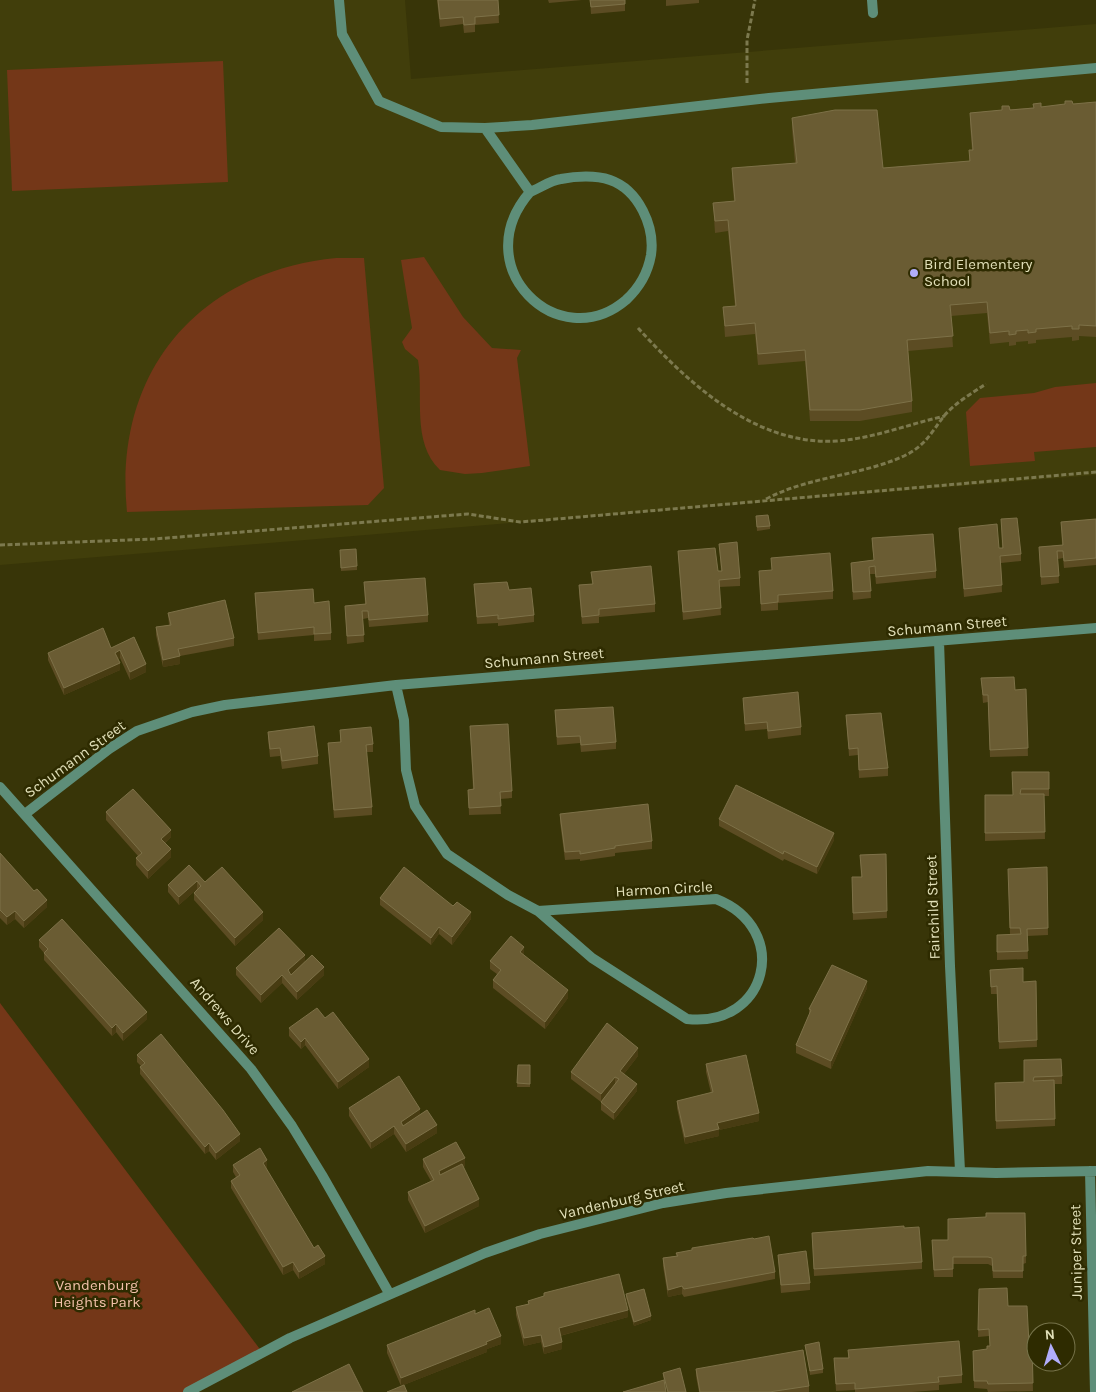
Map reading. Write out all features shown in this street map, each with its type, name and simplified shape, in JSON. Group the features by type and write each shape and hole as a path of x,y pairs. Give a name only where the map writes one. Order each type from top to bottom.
{"street":[{"path":"339,0 342,34 379,101 441,127 485,128 532,125 749,100 1096,68"},
{"path":"872,0 874,13"},
{"path":"485,128 530,192"},
{"path":"585,177 612,180 624,188 643,211 651,239 648,269 632,294 607,312 576,317 561,315 547,309 523,290 509,262 508,232 520,204 530,192 560,179 585,177"},
{"name":"Schumann Street","path":"25,814 109,749 137,731 192,712 224,705 396,685 1096,628"},
{"name":"Fairchild Street","path":"939,641 950,966 960,1171"},
{"name":"Harmon Circle","path":"396,685 404,720 406,770 415,806 447,854 508,896 538,911 592,958 687,1019 716,1019 730,1013 752,994 759,981 762,954 755,930 739,910 716,899 538,911"},
{"name":"Andrews Drive","path":"0,787 251,1069 292,1126 322,1174 388,1294"},
{"name":"Vandenburg Street","path":"188,1392 290,1338 485,1253 540,1234 663,1203 726,1193 928,1171 996,1173 1093,1171"},
{"name":"Juniper Street","path":"1093,1171 1095,1392"}],"path":[{"path":"749,100 746,72 747,40 755,0"},
{"path":"638,328 700,389 754,424 778,432 807,439 836,441 878,435 945,416"},
{"path":"763,500 811,481 864,469 905,456 930,438 945,416 986,384"},
{"path":"0,544 154,539 468,514 520,522 1096,472"}],"shaded area":[{"path":"0,0 405,0 411,79 1096,24 1096,475 0,565"}],"green space":[{"path":"223,61 228,182 12,191 7,70"},
{"path":"424,257 463,317 492,348 521,350 517,358 530,466 465,474 440,470 431,459 425,446 420,418 418,360 405,349 402,342 412,328 401,260"},
{"path":"336,258 364,258 384,488 368,505 127,512 126,461 134,415 151,374 175,338 206,308 243,284 287,267"},
{"path":"1096,383 1096,447 1034,452 1035,461 970,466 966,412 980,398 1034,393 1055,387"},
{"name":"Vandenburg Heights Park","path":"0,1003 262,1352 188,1392 0,1392"}],"building":[{"path":"438,0 498,0 499,15 475,17 475,24 464,25 463,17 440,19"},
{"path":"590,0 625,0 625,4 591,7"},
{"name":"Bird Elementery School","path":"1065,101 1072,101 1073,104 1096,102 1096,326 1079,325 1079,329 1072,329 1072,326 1036,329 1036,332 1028,333 1028,330 1016,331 1016,334 1009,335 1009,331 990,333 987,302 950,305 953,336 907,340 912,401 860,410 810,410 805,350 758,354 755,323 725,326 723,307 736,306 728,220 715,221 713,203 735,201 732,168 797,163 792,118 835,110 877,110 883,168 970,161 969,150 973,150 970,113 1002,110 1002,106 1009,106 1010,110 1034,108 1033,104 1041,103 1041,107 1065,104"},
{"path":"768,515 770,526 757,527 756,516"},
{"path":"1017,518 1021,554 1000,556 1002,585 964,589 959,528 997,524 999,548 1003,548 1001,519"},
{"path":"1096,519 1096,558 1064,561 1063,551 1057,551 1059,576 1041,577 1039,547 1063,545 1061,522"},
{"path":"933,534 936,571 876,577 875,566 869,567 871,591 853,592 851,563 874,560 872,538"},
{"path":"737,542 740,578 719,580 721,608 683,612 678,551 715,548 718,571 722,571 719,544"},
{"path":"356,549 357,566 341,568 340,550"},
{"path":"830,553 833,591 778,595 778,602 761,604 759,571 772,570 771,558"},
{"path":"651,566 655,604 599,609 599,615 582,617 579,585 593,584 591,572"},
{"path":"425,578 428,615 369,620 368,611 362,611 364,635 347,636 345,606 366,604 364,582"},
{"path":"507,582 509,590 531,588 534,615 498,619 498,615 477,617 474,584"},
{"path":"313,589 314,603 329,601 331,633 314,634 314,627 258,633 255,593"},
{"path":"225,600 234,638 178,649 180,656 163,660 156,627 171,625 168,613"},
{"path":"103,628 111,648 134,637 146,664 130,672 120,650 115,653 120,663 64,688 48,653"},
{"path":"1014,677 1015,690 1026,689 1028,748 990,750 988,695 983,695 981,678"},
{"path":"798,692 801,727 768,731 767,722 745,724 743,698"},
{"path":"613,707 616,742 581,745 580,736 557,737 555,710"},
{"path":"881,713 888,768 859,770 858,748 849,749 846,715"},
{"path":"508,724 512,791 500,792 501,806 469,808 468,790 474,789 470,726"},
{"path":"314,726 318,756 282,761 280,748 270,749 268,732"},
{"path":"371,727 373,744 366,745 372,807 334,810 328,743 341,742 340,730"},
{"path":"1012,772 1049,772 1049,789 1021,789 1020,794 1044,794 1045,832 985,833 985,795 1013,795"},
{"path":"736,785 834,833 817,867 784,851 783,854 719,819"},
{"path":"133,789 171,830 161,839 171,849 148,871 136,858 142,853 106,812"},
{"path":"648,804 652,841 615,846 615,848 580,854 580,851 565,852 560,814"},
{"path":"0,853 34,891 37,889 47,900 24,921 15,911 7,917 0,910"},
{"path":"886,854 887,911 853,913 852,877 862,877 860,855"},
{"path":"189,865 205,882 222,867 263,912 235,938 194,893 201,886 197,881 179,897 168,885"},
{"path":"404,867 453,906 457,902 471,912 452,937 439,927 431,938 380,898"},
{"path":"1047,867 1048,928 1027,929 1028,951 997,952 997,935 1021,934 1020,928 1010,928 1008,869"},
{"path":"62,919 147,1012 123,1033 116,1024 112,1028 44,953 48,949 39,940"},
{"path":"279,928 305,955 288,970 291,975 312,955 324,967 297,992 282,975 261,995 236,968"},
{"path":"511,936 524,947 520,952 568,990 545,1022 493,980 501,970 490,961"},
{"path":"832,965 867,981 831,1061 796,1045 811,1010 809,1009"},
{"path":"1023,968 1023,982 1036,981 1037,1040 999,1042 997,986 991,987 990,970"},
{"path":"317,1008 325,1018 333,1012 369,1059 338,1082 305,1038 301,1042 289,1028"},
{"path":"607,1023 638,1048 620,1071 637,1084 614,1113 601,1102 619,1079 615,1077 601,1094 571,1072"},
{"path":"161,1034 223,1110 240,1134 216,1153 209,1143 205,1147 140,1067 145,1063 137,1055"},
{"path":"746,1055 759,1113 717,1123 719,1129 685,1137 677,1101 713,1092 706,1064"},
{"path":"1061,1059 1062,1076 1034,1077 1033,1081 1054,1080 1055,1119 996,1121 995,1083 1024,1082 1024,1060"},
{"path":"518,1065 530,1065 530,1084 517,1083"},
{"path":"399,1076 420,1109 401,1122 403,1126 427,1110 437,1125 406,1144 394,1126 371,1142 349,1108"},
{"path":"456,1142 465,1158 439,1171 440,1175 462,1164 479,1199 425,1226 408,1192 434,1180 423,1159"},
{"path":"260,1148 267,1160 263,1163 314,1248 318,1245 325,1256 299,1272 293,1262 283,1267 231,1181 240,1175 233,1165"},
{"path":"986,1213 1025,1213 1026,1256 1023,1256 1023,1271 993,1271 992,1258 988,1257 953,1257 953,1269 934,1270 932,1240 948,1240 948,1219 986,1217"},
{"path":"904,1226 904,1228 919,1227 922,1262 814,1269 812,1233"},
{"path":"769,1236 775,1272 684,1289 682,1286 668,1290 663,1258 678,1256 676,1253 692,1250 692,1248"},
{"path":"806,1251 810,1283 781,1285 778,1255"},
{"path":"619,1274 628,1310 559,1328 562,1342 544,1347 541,1335 524,1338 516,1307 529,1304 528,1301 544,1296 544,1293"},
{"path":"1007,1288 1008,1306 1027,1306 1026,1372 1033,1372 1033,1383 988,1384 987,1381 974,1381 973,1351 987,1349 987,1346 990,1346 989,1329 978,1330 979,1289"},
{"path":"644,1289 651,1316 634,1322 626,1294"},
{"path":"489,1308 501,1336 486,1342 487,1344 401,1378 387,1345 475,1310 475,1314"},
{"path":"959,1341 962,1375 938,1377 939,1382 855,1389 855,1383 836,1384 834,1358 849,1358 848,1350"},
{"path":"819,1342 823,1369 810,1371 805,1345"},
{"path":"803,1350 809,1386 769,1392 700,1392 696,1369"},
{"path":"349,1364 363,1392 292,1392"},
{"path":"680,1368 686,1392 668,1392 663,1373"},
{"path":"664,1380 666,1392 623,1392"},
{"path":"404,1385 407,1392 387,1392"}],"place":[{"name":"Bird Elementery School","path":"914,273"}]}
